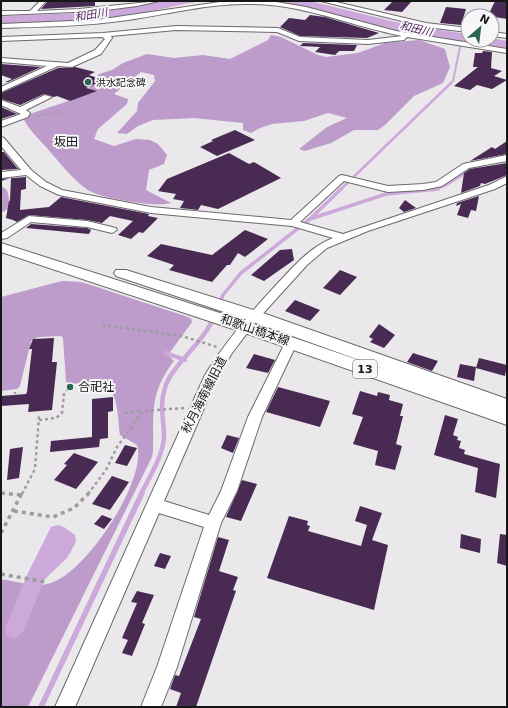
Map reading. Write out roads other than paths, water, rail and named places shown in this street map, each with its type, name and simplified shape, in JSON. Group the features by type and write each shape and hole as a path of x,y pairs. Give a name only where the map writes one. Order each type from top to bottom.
{"main road":[{"name":"和歌山橋本線","path":"2,240 507,406"},
{"name":"和歌山橋本線","path":"250,321 291,343 507,418"}],"street":[{"path":"31,13 44,1"},
{"path":"1,13 66,12 115,8 156,1"},
{"path":"324,1 426,25 460,29"},
{"path":"351,1 358,9"},
{"path":"1,26 78,23 128,18 203,5 253,2 279,4 305,9 415,37 507,51"},
{"path":"1,39 104,35 176,28 270,30 284,32 299,39 368,42 415,37"},
{"path":"1,60 69,65 94,55 109,38 104,35"},
{"path":"1,90 56,64"},
{"path":"1,124 23,113 48,97"},
{"path":"2,103 23,113"},
{"path":"1,140 28,172 42,184 59,192 151,210 295,223 342,237"},
{"path":"295,223 342,178 388,189 423,187 439,184 455,175 466,166 507,158"},
{"path":"1,175 28,172"},
{"name":"秋月海南線旧道","path":"65,707 210,378 227,350 250,321 303,263 324,246 342,237 492,187 507,179"},
{"path":"2,240 29,219 87,224 112,230"},
{"path":"151,707 167,667 213,523 229,492 255,417 291,343"},
{"path":"154,505 213,523"}],"water":[{"name":"和田川","path":"165,1 205,1 187,3 144,13 85,20 1,24 1,16 86,13"},
{"name":"和田川","path":"265,1 310,1 412,26 460,33 460,41 402,32 291,4"},
{"path":"500,40 507,41 507,48 500,47"},
{"path":"58,525 64,527 75,535 76,542 67,558 44,580 24,631 14,639 7,636 5,628 27,575 51,527"}],"waterway":[{"path":"451,83 453,81 460,47"},
{"path":"340,190 451,83"},
{"path":"437,189 468,171 480,166"},
{"path":"310,219 341,189"},
{"path":"310,219 386,194 437,189"},
{"path":"210,324 223,295 241,273 310,219"},
{"path":"183,359 200,340 211,323"},
{"path":"166,353 183,359"},
{"path":"141,494 156,466 163,444 162,401 165,388 173,372 183,359"},
{"path":"41,707 142,493"}],"place":[{"name":"洪水記念碑","path":"88,82"},
{"name":"合祀社","path":"70,387"}],"district":[{"name":"坂田","path":"66,142"}]}
